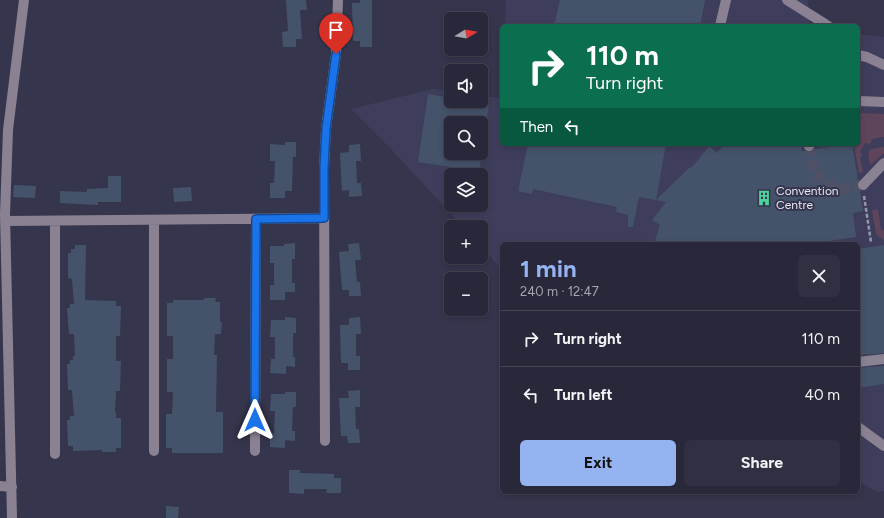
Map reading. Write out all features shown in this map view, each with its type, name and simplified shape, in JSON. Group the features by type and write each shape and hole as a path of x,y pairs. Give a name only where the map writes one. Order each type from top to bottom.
{"street":[{"path":"12,518 12,487 5,428 3,168 24,0"},
{"path":"325,441 324,168 326,129 336,54 338,0"},
{"path":"720,24 726,0"},
{"path":"787,0 825,24"},
{"path":"862,56 884,65"},
{"path":"860,101 884,102"},
{"path":"863,185 884,163"},
{"path":"3,216 55,221 324,218"},
{"path":"255,451 256,219"},
{"path":"154,220 154,451"},
{"path":"55,221 55,454"},
{"path":"860,362 884,359"},
{"path":"860,428 884,446"},
{"path":"0,486 12,487"}],"path":[{"path":"863,185 871,242"}],"shaded area":[{"path":"506,0 808,0 810,24 505,24"},
{"path":"860,34 884,37 884,491 878,492 860,482 860,242 500,242 500,268 488,254 488,220 457,220 449,212 488,212 488,168 444,168 444,206 390,148 351,109 433,89 444,90 444,108 488,108 488,97 500,98 500,146 860,146"},
{"path":"860,113 884,114 884,137 872,139 871,143 869,144 865,143 860,152 862,154 860,158 863,172 859,173 854,146 860,146"},
{"path":"884,147 884,153 870,165 868,154 871,149"},
{"path":"878,209 881,230 884,230 884,240 876,234 872,210"}],"building":[{"path":"286,0 306,0 307,10 300,10 302,39 296,39 296,47 283,47 282,32 288,31"},
{"path":"360,0 372,0 372,47 360,47 360,41 353,41 352,3 360,3"},
{"path":"560,0 705,0 700,24 554,24"},
{"path":"428,94 444,97 444,108 488,108 489,104 487,116 444,116 444,160 481,160 480,168 459,168 418,162"},
{"path":"285,142 296,142 296,157 293,157 292,191 285,191 285,198 270,198 270,183 274,183 275,161 270,161 270,144 285,145"},
{"path":"360,144 361,161 356,161 357,183 361,183 362,196 349,197 349,190 342,191 340,153 349,152 349,145"},
{"path":"528,146 666,146 656,200 639,197 633,227 628,227 628,215 616,212 617,207 533,189 532,194 518,191"},
{"name":"Convention Centre","path":"709,146 717,153 722,146 801,146 802,151 812,152 815,149 837,146 852,146 858,181 857,186 860,191 863,211 853,213 856,237 822,242 655,242 660,225 652,220 666,202 656,200 694,165"},
{"path":"108,176 121,176 121,202 98,202 98,205 60,203 60,191 87,192 87,189 108,188"},
{"path":"14,185 36,186 35,198 13,197"},
{"path":"191,187 192,201 174,202 173,188"},
{"path":"295,243 295,259 292,259 292,283 295,283 295,292 285,292 285,300 270,300 270,285 274,285 274,263 270,263 270,246 284,246 284,244"},
{"path":"359,243 361,260 355,260 357,282 360,282 361,296 349,296 349,290 342,290 339,252 349,251 348,244"},
{"path":"75,245 86,245 85,300 116,301 116,306 121,306 120,336 116,336 116,361 121,361 120,391 116,391 115,412 116,418 121,418 121,448 116,448 116,452 102,452 102,450 73,451 73,446 68,446 67,420 70,420 70,416 74,416 72,390 68,390 67,364 70,364 70,360 73,360 73,356 75,356 74,334 69,334 67,308 70,308 70,304 74,304 72,279 68,278 68,253 71,253 71,249 75,249"},
{"path":"884,245 884,353 860,355 860,249"},
{"path":"204,298 216,298 215,302 220,302 220,322 222,322 221,334 215,334 214,355 217,355 216,412 223,412 223,453 172,453 172,448 166,448 166,414 172,414 173,392 167,392 167,359 173,359 173,336 167,336 167,303 173,303 173,300 204,300"},
{"path":"285,317 296,318 296,333 293,333 293,357 295,357 295,367 286,366 286,374 270,373 271,359 275,359 275,337 270,337 271,320 285,320"},
{"path":"360,317 361,334 356,334 356,356 360,356 360,370 348,370 348,363 341,363 340,325 349,325 349,318"},
{"path":"884,366 884,384 860,388 860,368"},
{"path":"360,390 360,407 355,407 356,429 359,429 360,443 348,443 347,436 341,436 339,398 349,398 348,391"},
{"path":"285,392 296,392 296,407 293,407 292,431 295,431 295,441 285,440 285,448 270,447 270,433 274,433 275,411 270,411 271,394 285,394"},
{"path":"289,470 300,470 300,473 334,474 334,478 341,478 341,493 326,493 327,489 304,489 304,494 289,493"},
{"path":"166,506 179,507 178,518 166,518"}],"tunnel":[{"path":"809,146 814,175 827,180 836,190 863,185"}],"place":[{"name":"Convention Centre","path":"764,198"}],"route":[{"path":"255,420 256,219 324,218 326,129 336,54"}]}
